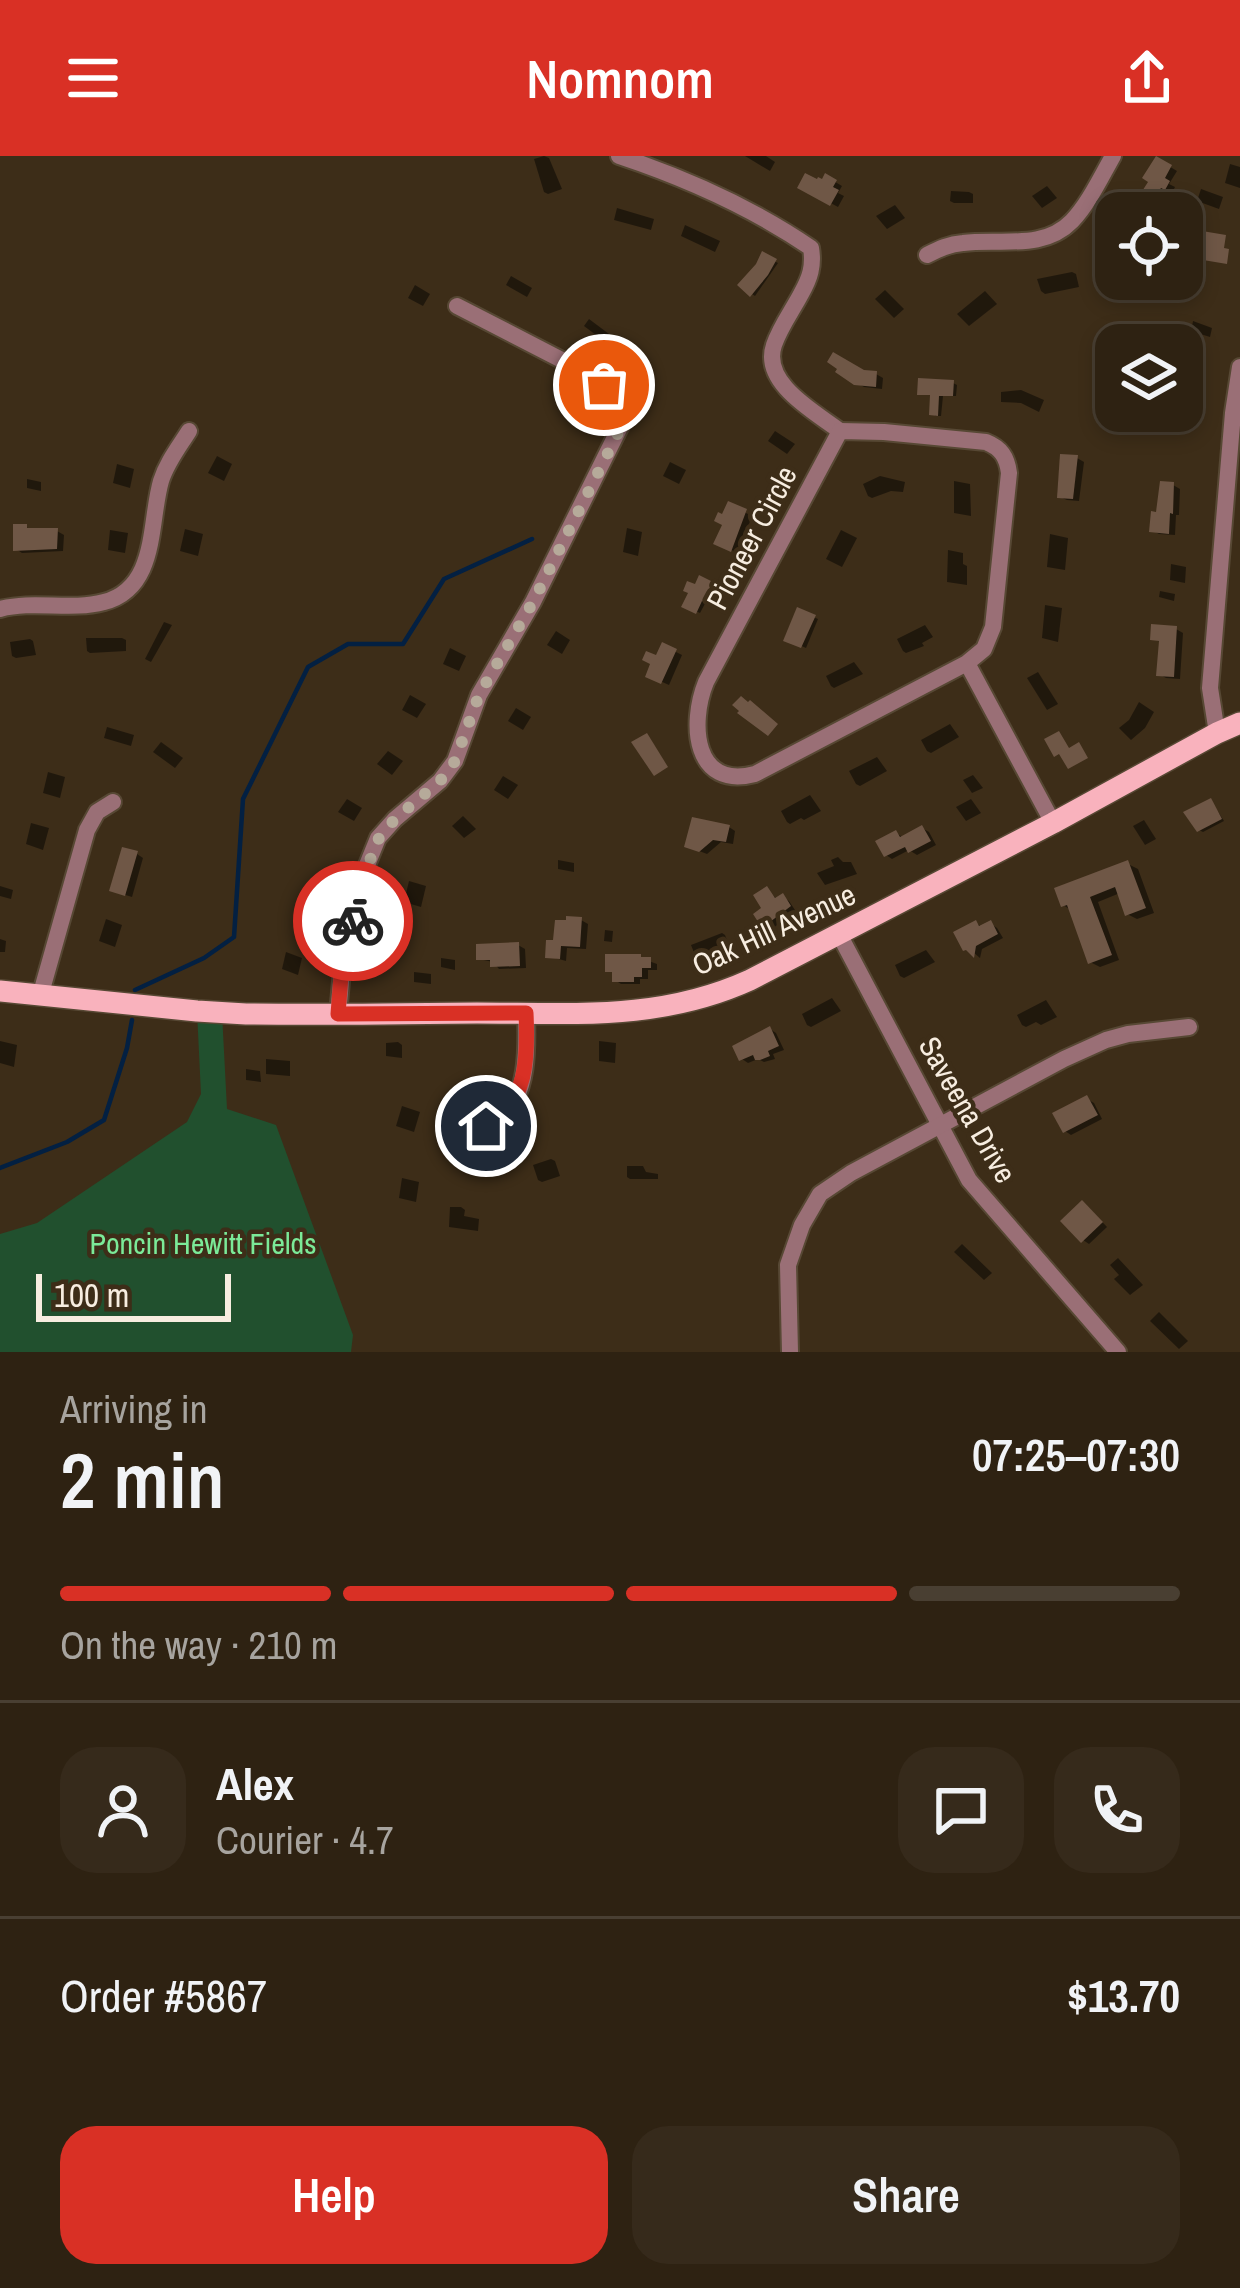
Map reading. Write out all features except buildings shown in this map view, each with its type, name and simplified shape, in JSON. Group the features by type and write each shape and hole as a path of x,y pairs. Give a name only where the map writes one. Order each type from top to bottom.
{"main road":[{"name":"Oak Hill Avenue","path":"0,991 213,1012 610,1013 676,1006 733,988 1240,723"}],"street":[{"path":"619,156 711,190 812,248 812,274 781,329 771,360 782,384 840,431 980,440 1005,456 1009,473 997,609 984,649 967,663 1053,823"},
{"path":"927,255 957,243 1021,242 1055,233 1075,218 1114,156"},
{"path":"338,1014 344,960 379,838 455,761 479,695 533,602 623,421 622,405 614,391 458,306"},
{"path":"1217,733 1210,688 1240,367"},
{"path":"0,609 99,603 132,586 147,560 163,475 189,431"},
{"name":"Pioneer Circle","path":"840,431 706,682 696,712 703,753 719,773 730,777 755,774 967,663"},
{"path":"41,993 87,830 97,812 112,802"},
{"name":"Saveena Drive","path":"839,934 969,1180 1118,1352"},
{"path":"464,1132 496,1121 512,1106 526,1057 526,1013"},
{"path":"790,1352 788,1265 802,1225 820,1194 851,1172 1064,1059 1128,1034 1189,1027"}],"green space":[{"name":"Poncin Hewitt Fields","path":"197,1011 222,1013 227,1109 276,1125 353,1335 351,1352 0,1352 0,1234 37,1223 187,1122 201,1094"}],"waterway":[{"path":"135,990 204,958 234,937 243,799 308,667 348,644 403,644 444,579 532,539"},
{"path":"0,1168 67,1142 104,1120 132,1020"}],"way so far":[{"path":"353,921 379,838 455,761 479,695 533,602 617,435 623,421 622,405 604,385"}],"route":[{"path":"353,921 338,1014 526,1013 526,1057 516,1096 506,1114 486,1126"}]}
